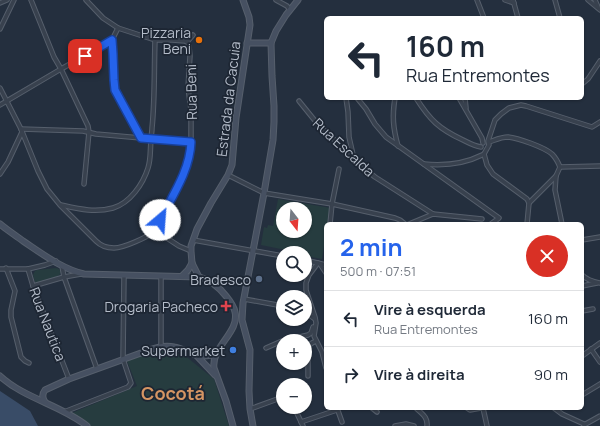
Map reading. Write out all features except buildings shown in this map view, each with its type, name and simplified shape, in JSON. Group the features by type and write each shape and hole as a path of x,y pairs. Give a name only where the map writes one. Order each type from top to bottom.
{"main road":[{"name":"Estrada da Cacuia","path":"199,277 192,263 191,251 193,240 197,228 232,165 236,118 250,25 243,0"},
{"path":"252,426 249,390 250,350 241,316 264,193 274,122 271,44 276,31 298,0"},
{"path":"247,43 271,44"},
{"path":"0,224 38,251 62,266 76,272 84,274 199,277 205,278 214,284 225,295 234,308 236,317 235,324 216,353 213,362 233,426"},
{"path":"182,276 192,263"},
{"path":"231,304 238,306 243,301"},
{"path":"232,329 240,327 244,329"},
{"path":"45,402 42,397 45,390 69,379 143,351 161,346 172,346 196,355 205,356 216,353"},
{"path":"196,355 217,377"},
{"path":"0,376 23,393 45,402 88,426"}],"street":[{"path":"0,3 7,0"},
{"path":"0,29 14,0"},
{"path":"31,0 54,57 88,126 89,132 84,184"},
{"path":"86,0 103,18 118,28 139,36 155,40 187,42 193,35"},
{"path":"276,0 287,6 290,10"},
{"path":"477,0 483,16"},
{"path":"505,0 514,2 518,16"},
{"path":"555,0 559,16"},
{"path":"588,0 599,9"},
{"path":"596,0 599,9"},
{"path":"118,28 112,40 115,90 141,138"},
{"path":"0,105 112,40"},
{"path":"60,205 81,210 114,208 130,198 140,186 149,167 152,130 155,40"},
{"name":"Rua Beni","path":"156,231 188,165 191,153 191,110 188,88 190,56 187,42"},
{"path":"584,82 588,79 600,61"},
{"path":"0,88 47,189 60,205 100,245 115,248 143,238 156,231 191,251"},
{"path":"346,100 349,137 354,160"},
{"path":"359,100 386,137 498,219 494,222"},
{"path":"395,100 393,122 394,133 398,146"},
{"path":"417,100 426,113 440,128 476,146 486,160 487,165 493,174 527,199 529,203 527,222"},
{"path":"423,164 442,165 473,159 489,147 487,141 460,100"},
{"path":"465,100 467,111"},
{"name":"Rua Escalda","path":"299,101 316,122 354,160 375,177 433,214"},
{"path":"481,153 495,120 509,108 521,105 532,107 592,127 600,122"},
{"path":"21,131 89,132 96,134 191,142"},
{"path":"0,174 8,162 21,131"},
{"path":"487,141 509,137 532,144 551,153 557,160 560,167 556,176 555,190 562,222"},
{"path":"560,167 600,166"},
{"path":"330,222 338,169"},
{"path":"228,174 264,193 332,204 395,218 402,222"},
{"path":"529,203 556,176"},
{"path":"414,222 433,214 482,219"},
{"path":"584,240 600,237"},
{"path":"193,240 276,255"},
{"path":"0,269 28,269 56,261"},
{"path":"312,262 324,264"},
{"path":"319,263 324,270"},
{"path":"319,263 309,275 306,285 307,294 315,321 314,336 322,352 324,360"},
{"path":"62,266 64,277 97,369"},
{"path":"6,268 15,291 11,310 12,323 22,357 29,363"},
{"name":"Rua Nautica","path":"28,269 33,286 69,379"},
{"path":"33,286 64,277 84,274"},
{"path":"64,412 128,387 131,383 123,359 124,275"},
{"path":"161,276 161,346"},
{"path":"584,276 599,283"},
{"path":"584,286 599,283"},
{"path":"243,301 276,305"},
{"path":"584,311 593,309"},
{"path":"312,318 315,321"},
{"path":"266,348 282,341 308,335 311,333 315,321"},
{"path":"308,376 308,346 316,341"},
{"path":"584,354 600,344"},
{"path":"591,349 600,362"},
{"path":"584,394 600,384"},
{"path":"250,408 276,399"},
{"path":"297,414 302,424 337,410"},
{"path":"338,410 342,422"},
{"path":"418,410 426,417 428,421 427,426"},
{"path":"483,410 487,426"},
{"path":"557,410 584,425 600,416"},
{"path":"395,426 406,424 414,426"}],"green space":[{"path":"278,199 296,202 277,202"},
{"path":"312,205 331,208 328,222 324,222 324,246 322,259 312,257 312,246 276,246 276,248 261,245 264,227 267,228 268,225 273,226 276,210 276,238 312,238"},
{"path":"56,268 61,272 57,277 47,281 35,282 33,275 35,271"},
{"path":"159,350 184,355 214,379 229,426 91,426 72,413 137,386 127,361"}],"water":[{"path":"0,391 30,411 38,426 0,426"}],"place":[{"name":"Pizzaria Beni","path":"199,40"},
{"name":"Bradesco","path":"259,279"},
{"name":"Drogaria Pacheco","path":"226,306"},
{"name":"Supermarket","path":"233,350"}],"district":[{"name":"Cocotá","path":"173,393"}],"route":[{"path":"85,56 112,40 115,90 141,138 191,142 191,153 188,165 160,220"}]}
